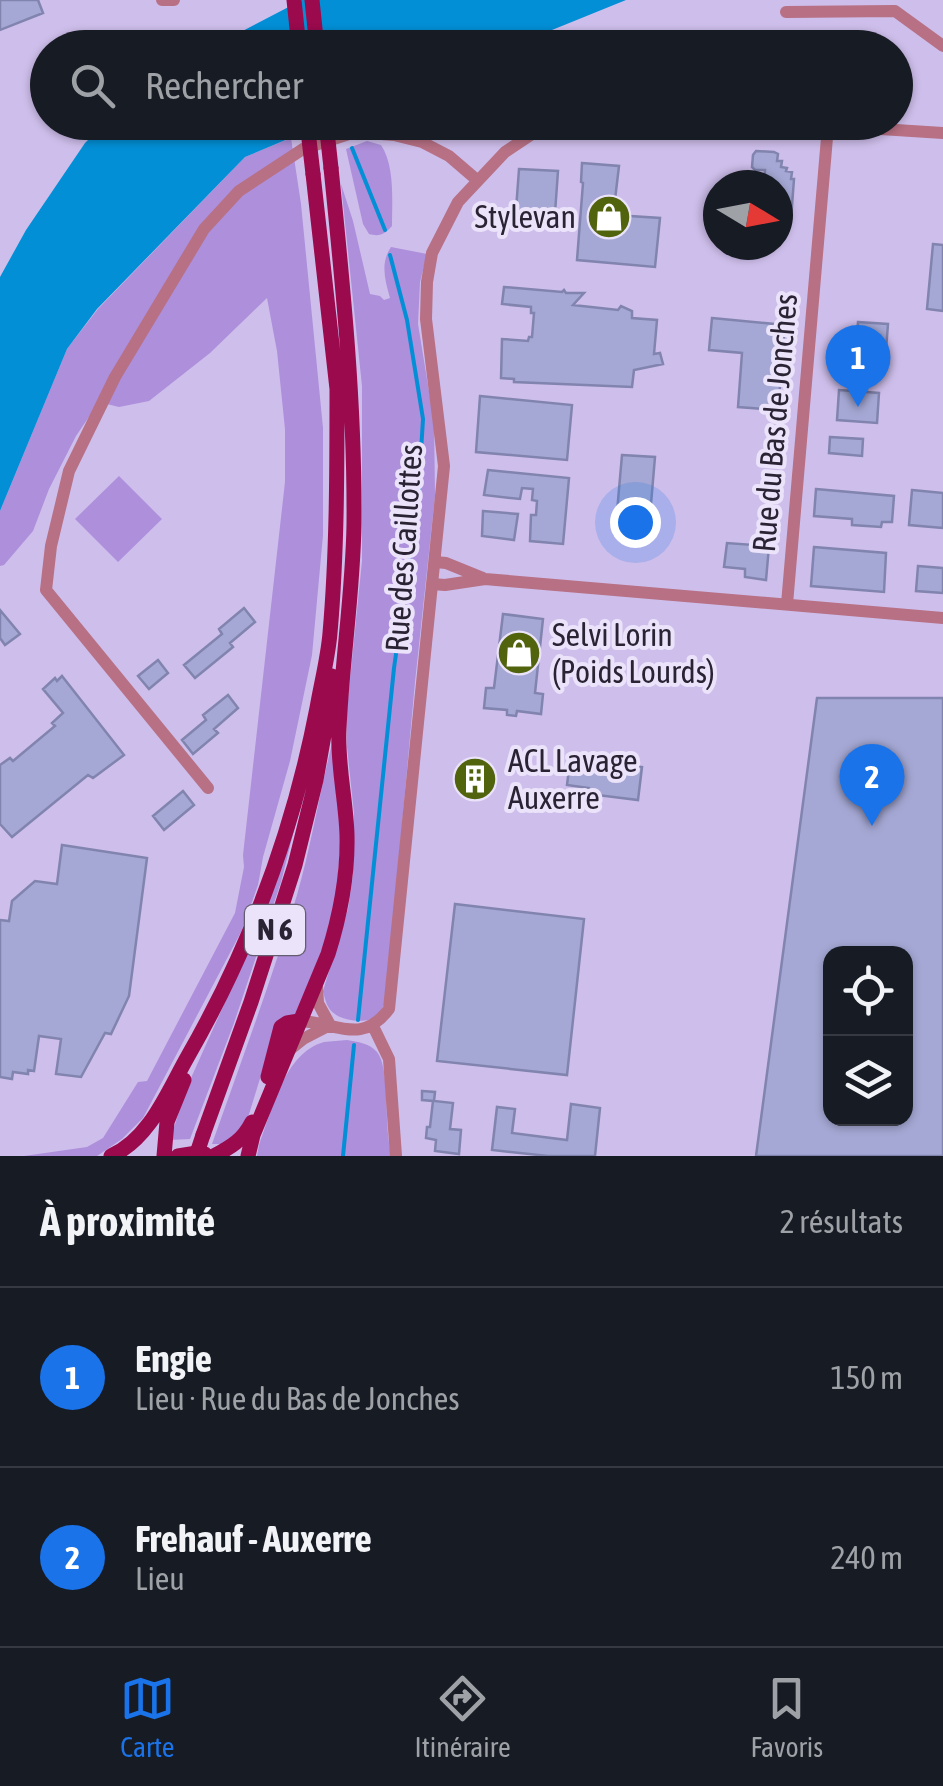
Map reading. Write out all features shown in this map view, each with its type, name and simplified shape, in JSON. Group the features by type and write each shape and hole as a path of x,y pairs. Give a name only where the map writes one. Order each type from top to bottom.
{"main road":[{"path":"294,0 297,30"},
{"path":"312,0 316,30"},
{"name":"N 6","path":"309,140 342,436 343,529 327,719"},
{"name":"N 6","path":"196,1156 295,865 346,636 354,529 354,433 328,140"},
{"path":"164,1156 167,1122 204,1029 257,918 306,764 330,638 337,390"},
{"path":"248,1156 337,927 347,834 338,734 346,636"},
{"path":"178,1156 214,1156 243,1138 267,1082 281,1027 299,1021"},
{"path":"111,1156 144,1130 204,1029"}],"street":[{"path":"162,0 174,0"},
{"path":"786,12 895,12 943,46"},
{"path":"913,131 943,133"},
{"path":"208,788 46,590 52,546 70,471 115,377 204,229 239,191 303,149 331,140"},
{"path":"414,140 449,156 477,180"},
{"name":"Rue des Caillottes","path":"373,1026 388,1009 444,466 426,319 427,282 432,253 458,202 505,152 523,140"},
{"name":"Rue du Bas de Jonches","path":"787,604 827,140"},
{"path":"434,562 485,579"},
{"path":"432,584 485,579 943,618"},
{"path":"317,981 318,1003 330,1025"},
{"path":"299,1021 362,1031 373,1026 388,1059 396,1156"},
{"path":"286,1053 330,1025"}],"shaded area":[{"path":"291,140 323,428 323,535 312,655 290,761 258,885 242,930 143,1118 97,1156 24,1156 87,1147 103,1138 138,1082 147,1081 235,913 244,867 285,482 285,429 267,298 210,353 149,401 119,407 99,402 76,436 33,531 0,566 0,511 67,349 98,309 245,157"},
{"path":"367,141 381,145 391,173 392,226 379,235 369,234 363,224 346,149"},
{"path":"341,184 370,294 384,300 390,298 385,265 391,247 427,254 420,282 418,324 434,422 435,496 386,1001 376,1016 361,1021 332,1012 323,991 348,909 353,875 354,813 347,709 362,561 362,386"},
{"path":"119,476 162,519 118,562 75,519"},
{"path":"334,736 342,823 335,913 301,1007 266,1059 246,1124 224,1144 212,1144 297,895"},
{"path":"311,763 281,882 234,1023 190,1139 170,1140 187,1087 240,969"},
{"path":"347,1040 370,1047 381,1060 392,1156 257,1156 289,1070 310,1048"}],"water":[{"path":"302,0 626,0 552,30 244,30"},
{"path":"286,140 245,157 97,309 67,349 0,511 0,277 26,230 85,143"}],"building":[{"path":"0,0 38,0 43,13 0,30"},
{"path":"756,151 774,152 786,170 755,170"},
{"name":"Stylevan","path":"582,163 619,166 615,215 660,218 655,267 577,260"},
{"path":"519,169 558,171 555,213 516,210"},
{"path":"933,244 943,245 943,311 927,309"},
{"path":"504,287 584,293 573,305 618,310 621,306 632,311 632,318 657,320 654,354 660,353 663,364 634,370 632,387 514,382 501,378 502,339 528,341 532,337 534,313 531,307 502,304"},
{"path":"712,318 785,325 778,410 738,407 742,353 709,350"},
{"path":"858,322 888,324 885,363 855,360"},
{"path":"839,390 879,393 877,423 837,420"},
{"path":"480,396 572,405 567,460 476,452"},
{"path":"830,437 863,439 862,456 829,453"},
{"path":"622,455 655,457 648,539 615,535"},
{"path":"488,470 569,478 563,544 530,541 531,515 536,515 537,501 532,500 533,489 522,488 520,499 484,495"},
{"path":"816,489 894,496 892,522 882,522 881,527 852,525 852,519 814,516"},
{"path":"912,490 943,493 943,528 909,525"},
{"path":"483,511 518,514 514,540 482,536"},
{"path":"754,537 767,538 766,580 745,577 745,569 724,567 727,543 753,545"},
{"path":"814,547 886,553 884,592 811,586"},
{"path":"918,566 943,568 943,593 916,591"},
{"path":"244,608 255,622 230,643 233,647 195,678 184,665 222,634 219,629"},
{"path":"0,610 20,634 5,645 0,638"},
{"name":"Selvi Lorin (Poids Lourds)","path":"503,614 543,619 535,693 543,694 541,714 517,711 516,716 507,715 507,710 484,708 486,688 494,688"},
{"path":"158,660 168,673 149,689 138,676"},
{"path":"62,676 124,755 93,778 88,775 12,837 0,824 0,765 10,758 13,761 55,726 52,723 63,713 43,689"},
{"path":"228,695 238,708 214,729 218,733 193,754 182,740 206,720 203,715"},
{"path":"817,698 943,698 943,1156 756,1156"},
{"path":"592,761 642,767 638,800 589,794 589,788 567,785 569,769 591,771"},
{"path":"183,791 194,805 164,830 153,816"},
{"path":"62,845 147,858 129,996 111,1034 105,1033 81,1077 56,1074 61,1039 39,1036 34,1071 13,1072 12,1079 0,1077 0,920 9,921 12,901 35,881 57,884"},
{"path":"455,904 584,919 567,1075 437,1061"},
{"path":"422,1091 435,1092 434,1101 453,1103 450,1129 461,1130 459,1154 435,1151 436,1140 426,1138 433,1101 422,1100"},
{"path":"571,1104 600,1108 595,1156 492,1150 497,1107 515,1109 512,1133 567,1140"}],"waterway":[{"path":"352,148 385,230"},
{"path":"358,1020 394,668 418,501 423,419 407,320 390,255"},
{"path":"343,1156 354,1045"}],"place":[{"name":"Stylevan","path":"609,217"},
{"name":"Engie","path":"858,407"},
{"name":"Selvi Lorin (Poids Lourds)","path":"519,653"},
{"name":"ACL Lavage Auxerre","path":"475,779"},
{"name":"Frehauf - Auxerre","path":"872,826"}]}
